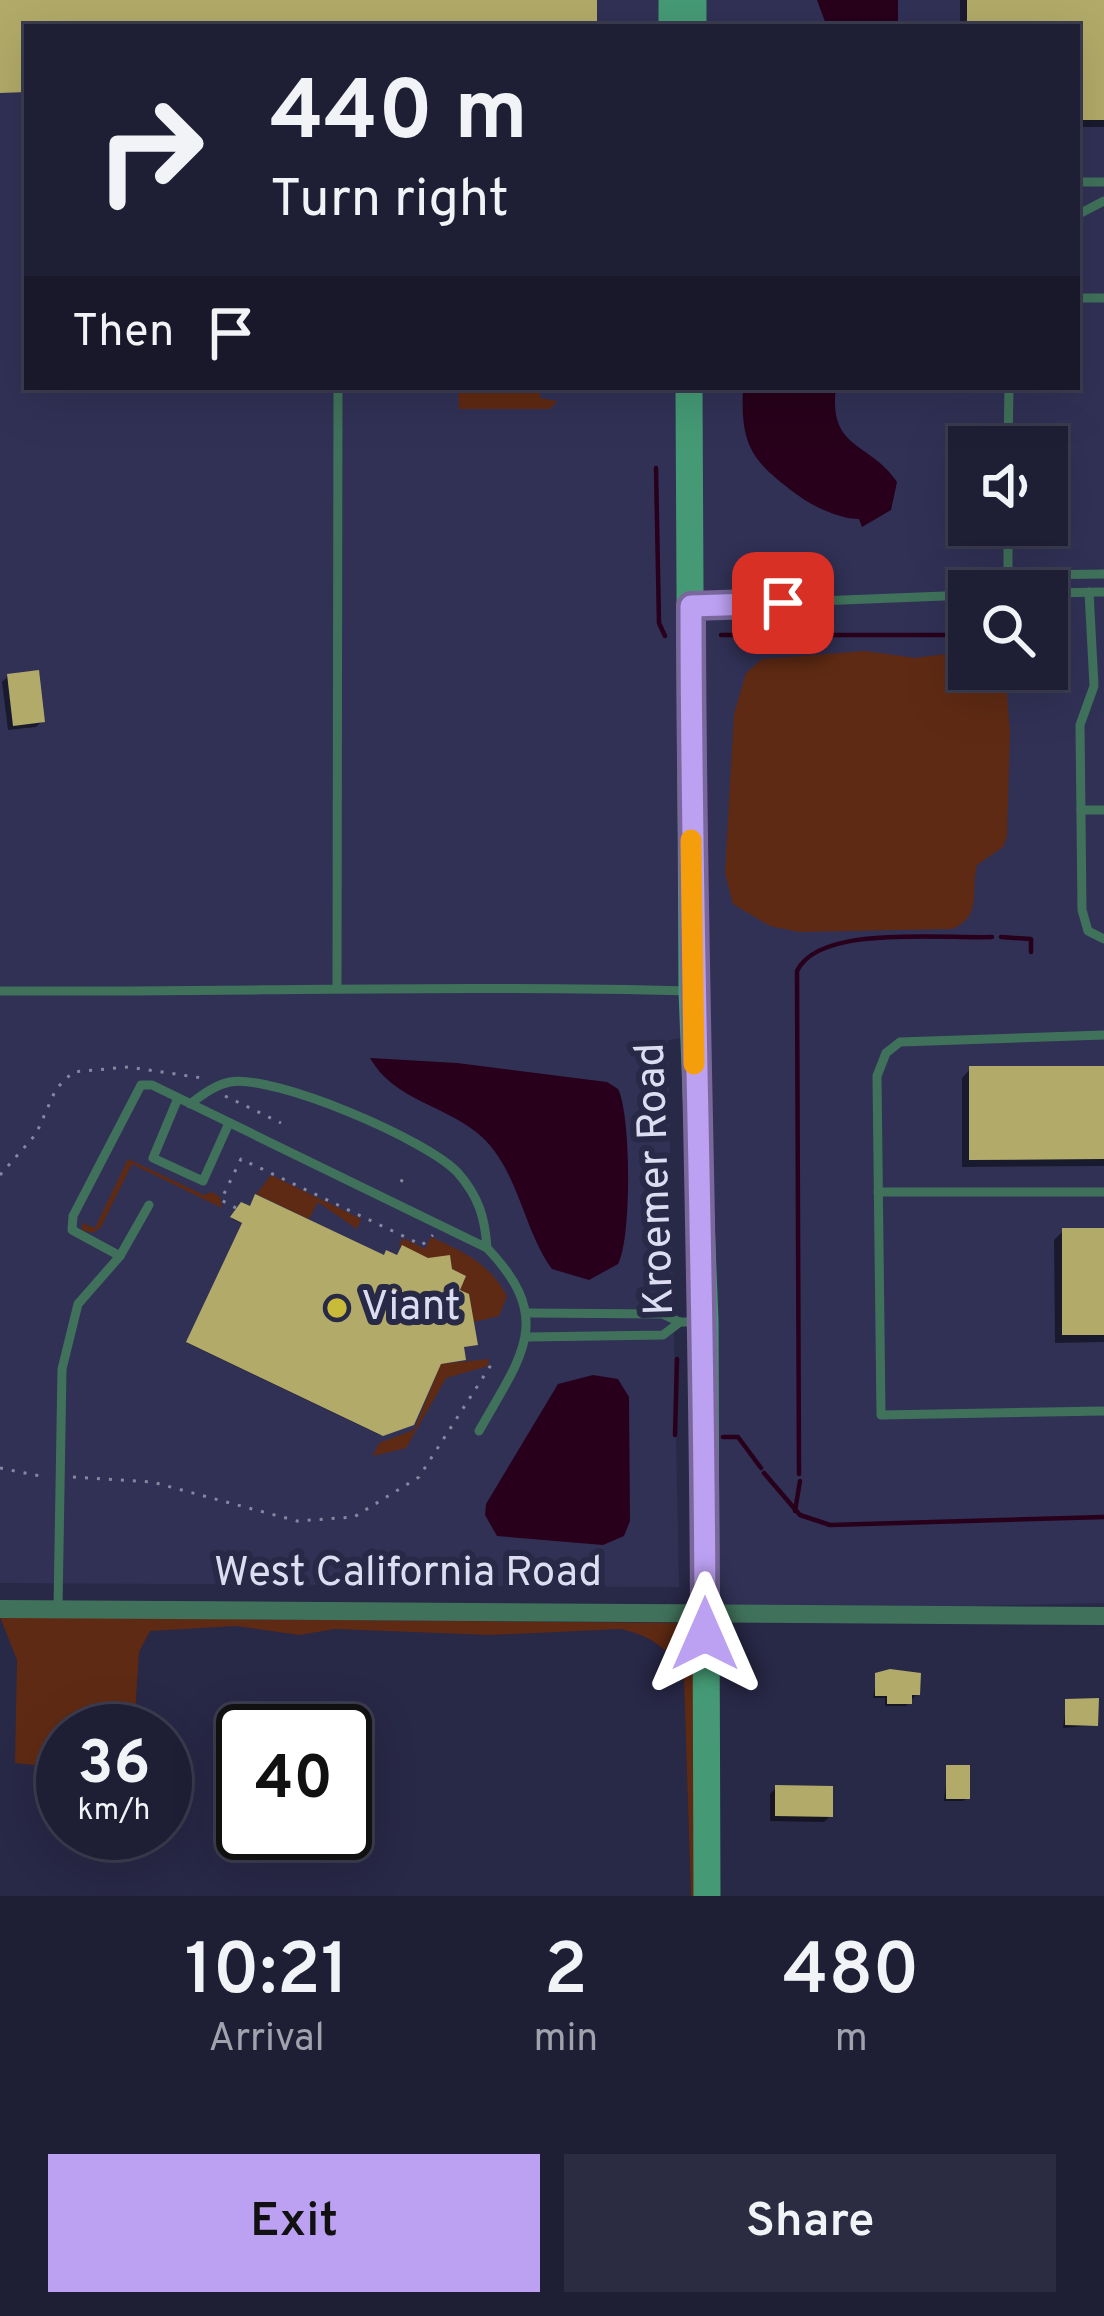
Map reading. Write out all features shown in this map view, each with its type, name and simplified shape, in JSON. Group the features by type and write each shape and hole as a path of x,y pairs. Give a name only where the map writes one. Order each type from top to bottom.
{"street":[{"name":"Kroemer Road","path":"689,390 692,1322 705,1612 707,1896"},
{"name":"West California Road","path":"0,1609 1104,1616"}],"lane":[{"path":"337,986 338,390"},
{"path":"1008,426 1009,390"},
{"path":"1068,575 1104,574 1104,592 1068,593"},
{"path":"1089,592 1099,686 1080,725 1082,910 1088,931 1104,939"},
{"path":"691,606 948,596"},
{"path":"1081,810 1104,810"},
{"path":"0,991 233,992 337,986 692,992"},
{"path":"1104,1035 900,1042 886,1053 877,1076 881,1415 1104,1411"},
{"path":"190,1104 227,1082 273,1082 424,1148 449,1164 473,1192 485,1215 487,1248"},
{"path":"120,1256 78,1237 73,1216 135,1090 152,1085 487,1248 508,1271 529,1313 528,1337 479,1431"},
{"path":"178,1098 154,1158 203,1180 229,1123"},
{"path":"878,1192 1104,1192"},
{"path":"58,1608 62,1369 68,1330 97,1276 120,1256 148,1205"},
{"path":"529,1313 662,1314 692,1322"},
{"path":"528,1337 663,1335 692,1322"}],"path":[{"path":"0,1175 36,1134 56,1089 73,1072 104,1066 148,1068 208,1082"},
{"path":"224,1095 280,1123"},
{"path":"236,1208 221,1200 241,1159 422,1245 430,1234 447,1241"},
{"path":"401,1182 406,1172"},
{"path":"71,1477 152,1482 297,1521 354,1517 419,1477 491,1365 508,1365"},
{"path":"0,1468 54,1478"}],"shaded area":[{"path":"0,0 1104,0 1104,1603 705,1612 692,1037 668,1040 679,1587 0,1583"},
{"path":"817,0 898,0 898,24 826,24"},
{"path":"458,390 540,390 540,398 557,401 550,409 459,409"},
{"path":"743,390 836,390 838,423 845,434 897,482 891,510 862,527 859,519 805,500 760,463 744,425"},
{"path":"865,651 915,658 948,654 948,690 1007,690 1007,837 1003,847 977,865 972,910 962,924 952,929 799,932 770,926 733,904 725,873 734,714 746,673 762,659"},
{"path":"370,1058 457,1063 607,1082 618,1089 628,1176 626,1229 618,1264 589,1280 552,1269 504,1167 482,1137 393,1084"},
{"path":"128,1159 204,1195 212,1192 220,1197 222,1208 132,1164 101,1227 93,1233 82,1230 82,1223 95,1228"},
{"path":"271,1175 361,1219 357,1229 318,1202 309,1219 256,1194"},
{"path":"431,1237 492,1275 507,1296 499,1316 474,1322 469,1294 460,1290 466,1276 452,1269 450,1256 428,1258 399,1246 403,1238 425,1249"},
{"path":"489,1359 488,1366 446,1378 406,1448 373,1456 379,1443 414,1430 441,1364"},
{"path":"593,1375 618,1379 629,1397 630,1521 624,1536 603,1545 497,1536 485,1515 486,1504 558,1384"},
{"path":"0,1617 684,1623 694,1637 698,1896 691,1896 684,1678 659,1645 642,1636 621,1629 491,1635 335,1629 299,1635 236,1626 150,1631 139,1652 136,1704 36,1704 36,1765 15,1763 17,1660"}],"building":[{"path":"0,0 597,0 597,24 24,24 24,92 0,93"},
{"path":"967,0 1104,0 1104,120 1080,120 1080,24 967,24"},
{"path":"39,670 45,722 13,726 7,674"},
{"path":"969,1066 1104,1066 1104,1159 969,1160"},
{"name":"Viant","path":"255,1194 384,1255 386,1250 397,1255 402,1245 428,1258 450,1255 452,1269 466,1276 460,1290 469,1294 478,1345 464,1347 466,1360 441,1364 414,1425 383,1436 186,1342 242,1223 230,1217 241,1202 250,1206"},
{"path":"1062,1228 1104,1228 1104,1335 1062,1335"},
{"path":"890,1669 921,1673 920,1695 912,1695 912,1704 887,1704 887,1696 875,1696 875,1673"},
{"path":"1099,1698 1098,1726 1065,1725 1065,1699"},
{"path":"946,1765 970,1765 970,1799 946,1799"},
{"path":"775,1785 833,1786 833,1817 775,1816"}],"waterway":[{"path":"656,468 659,623 665,636"},
{"path":"721,635 948,635"},
{"path":"799,1474 797,971 810,956 856,940 992,937"},
{"path":"1001,937 1031,939 1031,952"},
{"path":"675,1435 677,1359"},
{"path":"723,1437 738,1437 761,1468"},
{"path":"764,1473 800,1515 830,1525 1104,1517"},
{"path":"795,1511 800,1481"}],"slow traffic":[{"path":"691,840 694,1064"}],"place":[{"name":"Viant","path":"337,1308"}],"route":[{"path":"705,1634 705,1322 692,1037 691,606 783,603"}]}
